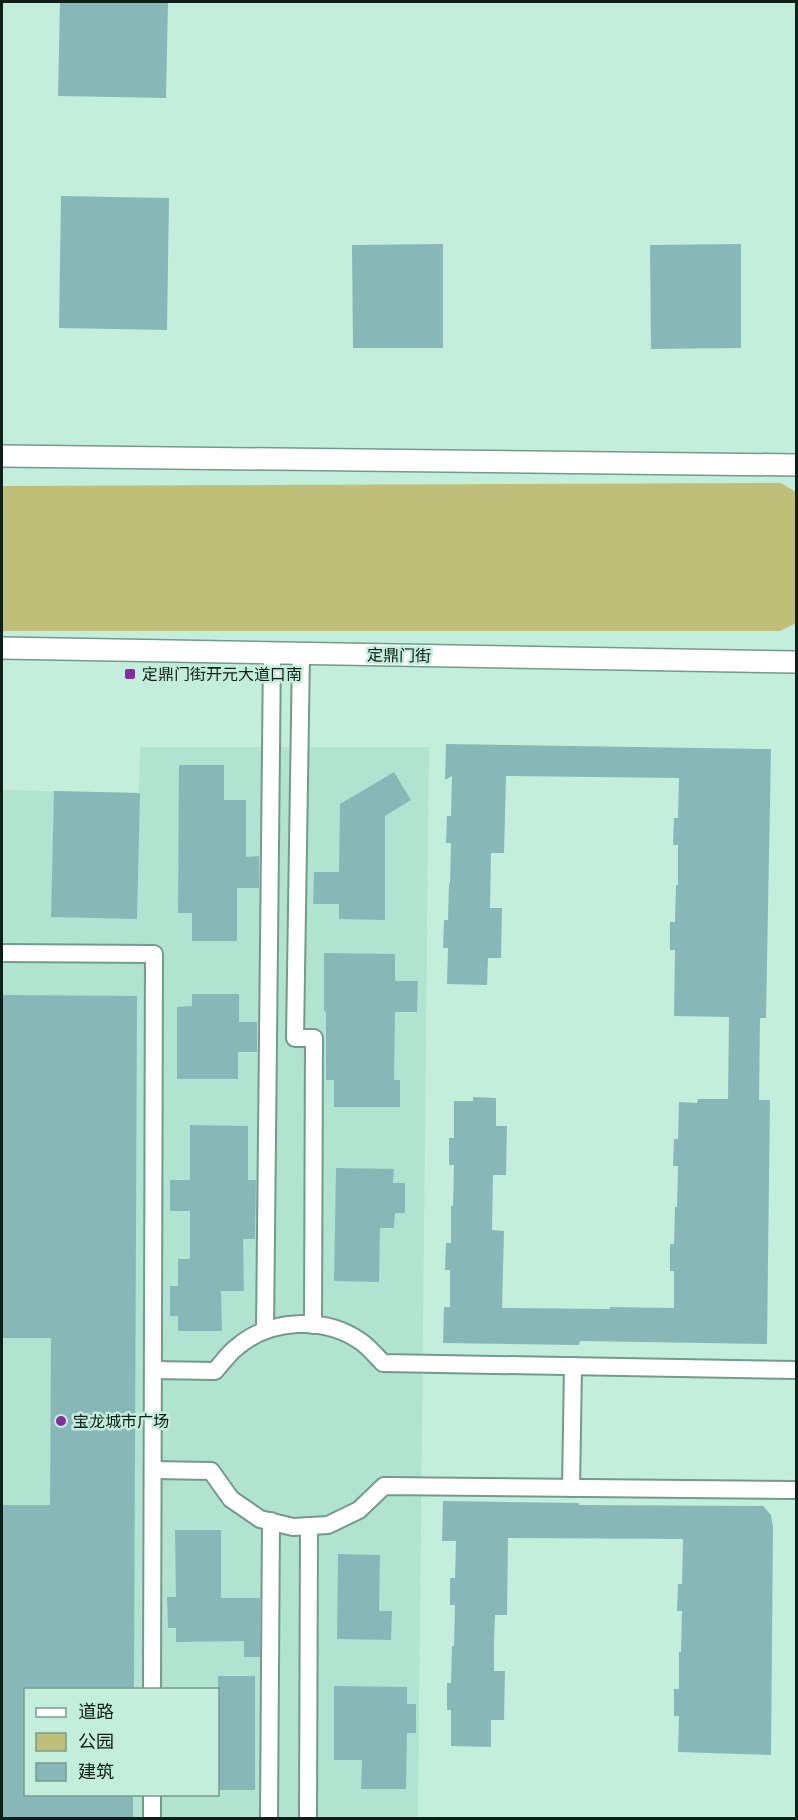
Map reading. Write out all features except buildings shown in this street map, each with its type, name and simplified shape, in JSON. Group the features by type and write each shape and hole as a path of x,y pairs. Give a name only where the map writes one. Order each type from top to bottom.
{"street":[{"path":"2,456 796,465"},
{"name":"定鼎门街","path":"2,648 796,662"},
{"path":"265,1330 272,653"},
{"path":"301,653 295,1038 314,1038 313,1325"},
{"path":"2,953 154,954 152,1688"},
{"path":"153,1370 216,1371 237,1347 265,1330 297,1323 330,1327 359,1340 383,1363 796,1370"},
{"path":"571,1488 573,1366"},
{"path":"153,1470 211,1471 231,1499 260,1519 293,1527 327,1524 359,1510 384,1486 796,1490"},
{"path":"269,1818 271,1521"},
{"path":"308,1818 309,1526"},
{"path":"152,1796 152,1818"}],"shaded area":[{"path":"140,747 429,747 418,1818 2,1818 2,790 139,793"}],"green space":[{"path":"781,483 796,492 796,623 780,631 2,631 2,486"}],"place":[{"name":"定鼎门街开元大道口南","path":"130,674"},
{"name":"宝龙城市广场","path":"61,1421"}]}
